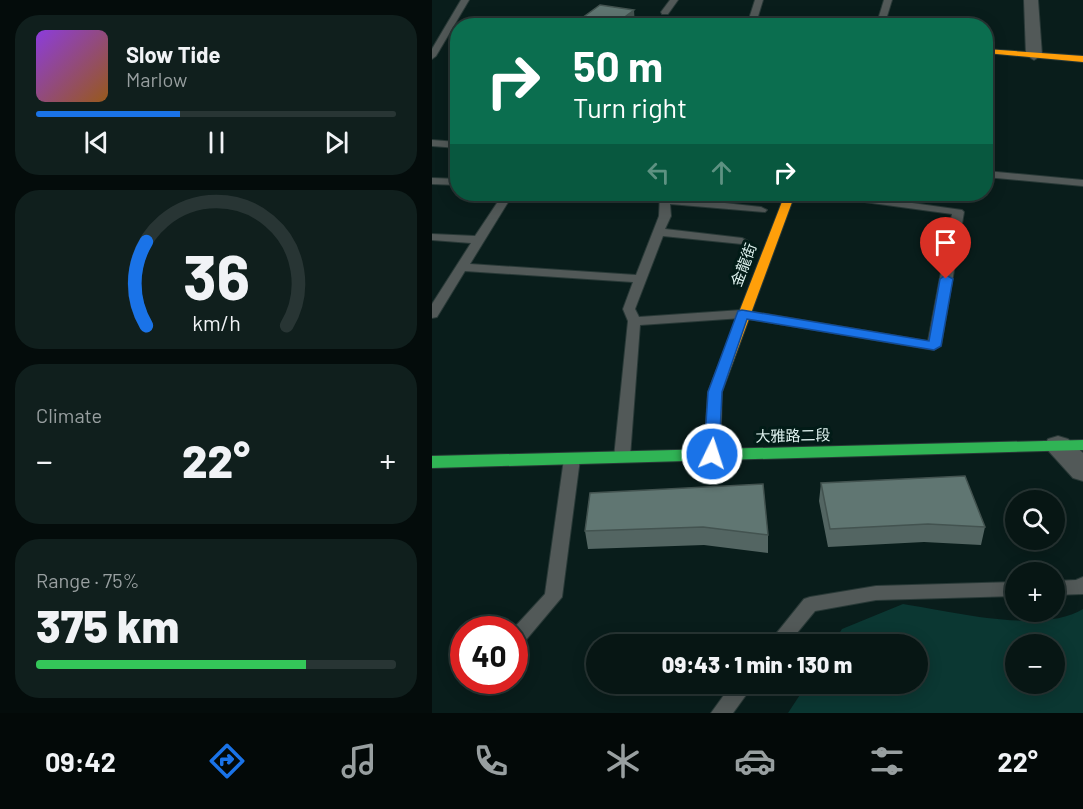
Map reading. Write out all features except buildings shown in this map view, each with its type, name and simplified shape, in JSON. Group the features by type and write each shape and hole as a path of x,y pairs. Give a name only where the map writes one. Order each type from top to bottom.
{"street":[{"path":"1031,0 1034,55"},
{"path":"993,52 1083,59"},
{"name":"金龍街","path":"712,454 715,392 742,314 786,201"},
{"path":"1071,445 1083,470"},
{"name":"大雅路二段","path":"432,462 1071,445"}],"lane":[{"path":"458,18 465,0"},
{"path":"665,12 674,0"},
{"path":"753,18 759,0"},
{"path":"882,18 888,0"},
{"path":"432,56 450,32"},
{"path":"432,143 450,144"},
{"path":"993,175 1083,183"},
{"path":"432,181 450,182"},
{"path":"432,314 503,201"},
{"path":"622,457 634,321 629,309 665,216 666,201"},
{"path":"695,201 761,210"},
{"path":"634,321 742,314 934,346 958,212 879,201"},
{"path":"658,232 742,241"},
{"path":"432,237 478,240"},
{"path":"461,267 640,279"},
{"path":"528,625 553,597 572,459"},
{"path":"1065,588 1082,587 1083,584"},
{"path":"785,634 810,604 876,593 1005,589"},
{"path":"721,713 736,694"}],"green space":[{"path":"903,604 1005,620 1005,622 1065,622 1065,617 1083,609 1083,713 788,713 800,694 928,694 928,634 839,634 842,629"}],"traffic: fast":[{"path":"432,462 1083,445"}],"traffic: slow":[{"path":"993,52 1083,59"},
{"path":"712,454 715,392 787,201"}],"route":[{"path":"712,454 715,392 742,314 934,346 946,279"}]}
